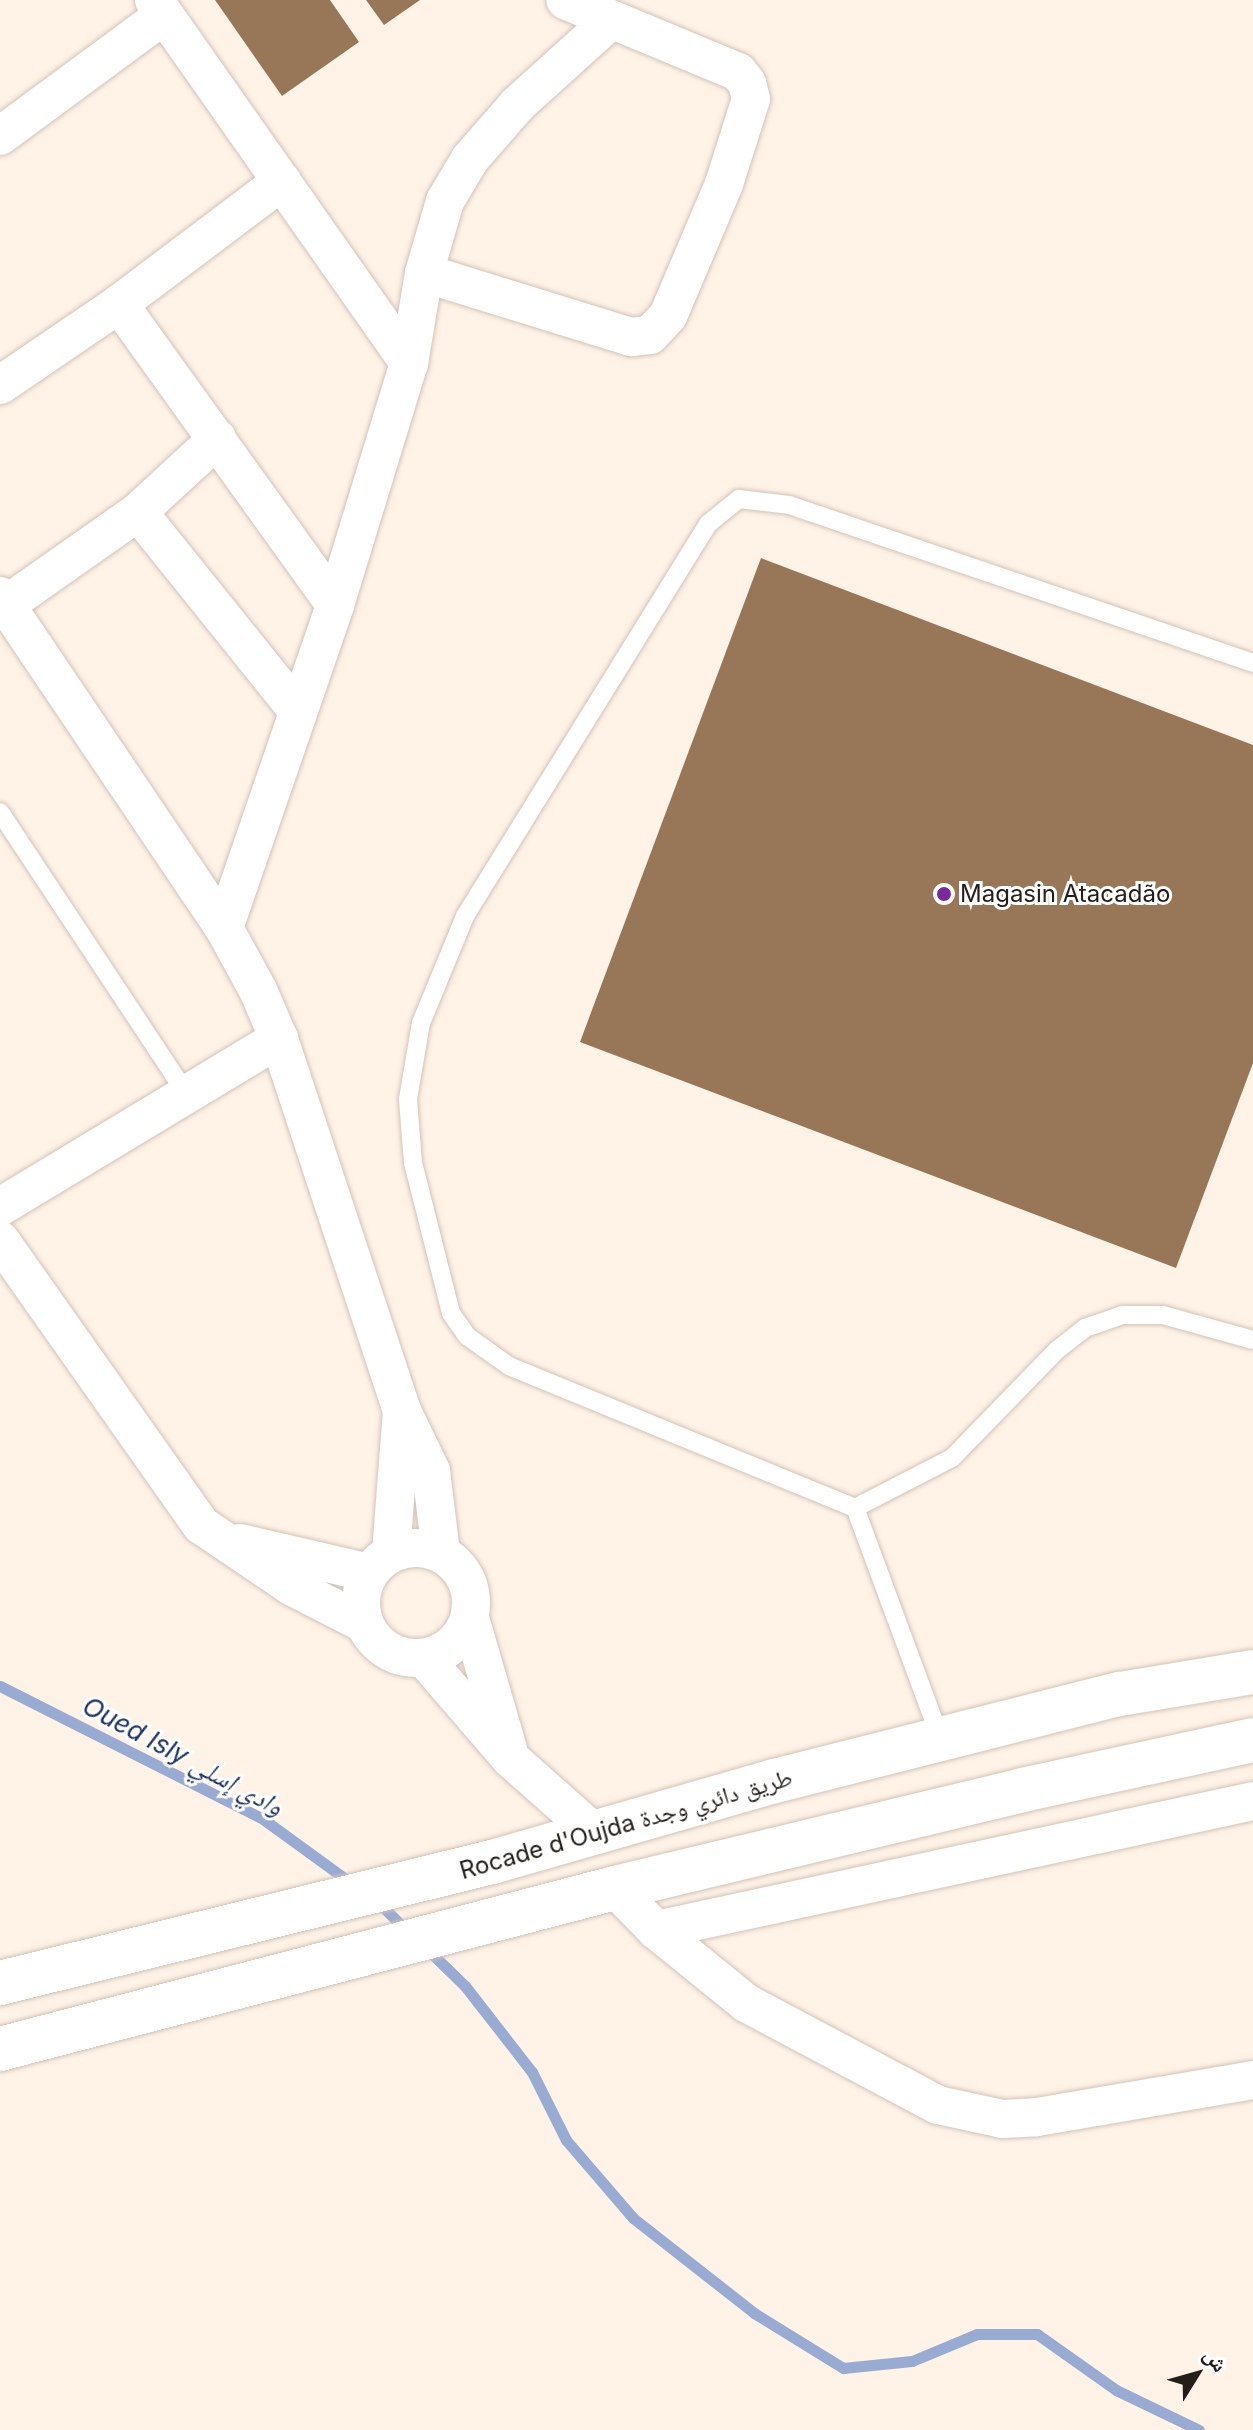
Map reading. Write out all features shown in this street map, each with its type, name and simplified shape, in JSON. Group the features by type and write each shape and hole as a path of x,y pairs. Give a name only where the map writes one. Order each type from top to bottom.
{"highway":[{"name":"Rocade d'Oujda طريق دائري وجدة","path":"0,1983 492,1862 592,1831 1120,1694 1253,1672"},
{"path":"0,2049 615,1888 1022,1790 1253,1740"}],"street":[{"path":"424,273 631,337 650,335 668,316 724,184 751,99 738,72 565,0"},
{"path":"0,136 159,8 409,363"},
{"path":"224,928 335,605 409,363 424,273 445,201 470,159 518,104 610,21"},
{"path":"0,385 119,304 282,181"},
{"path":"119,304 335,605"},
{"path":"217,439 138,512 2,603 224,928 279,1039 402,1411 431,1471 441,1553"},
{"path":"138,512 298,711"},
{"path":"0,1207 279,1039"},
{"path":"0,1240 108,1398 217,1539 365,1624 389,1651 424,1658 453,1645 470,1618"},
{"path":"365,1624 361,1607 380,1563 402,1411"},
{"path":"217,1539 380,1563 425,1548 441,1553 467,1581 470,1618 511,1759"},
{"path":"424,1658 511,1759 592,1831"},
{"path":"656,1930 1253,1801"},
{"path":"615,1888 656,1930 746,2003 938,2105 1002,2119 1037,2117 1253,2080"}],"lane":[{"path":"941,1740 855,1508 509,1366 467,1336 451,1313 413,1163 408,1099 421,1023 465,916 708,524 739,499 789,505 1253,663"},
{"path":"0,812 187,1095"},
{"path":"855,1508 952,1458 1057,1350 1085,1328 1122,1315 1163,1315 1253,1340"}],"building":[{"path":"215,0 330,0 359,42 282,96"},
{"path":"366,0 420,0 384,25"},
{"name":"Magasin Atacadão","path":"761,558 1253,745 1253,1063 1176,1268 580,1042"}],"waterway":[{"name":"Oued Isly وادي إسلي","path":"0,1686 263,1819 354,1885"},
{"name":"Oued Isly وادي إسلي","path":"378,1902 408,1932"},
{"name":"Oued Isly وادي إسلي","path":"427,1949 465,1986 532,2072 566,2140 633,2218 754,2313 843,2368 912,2361 977,2334 1037,2334 1116,2390 1199,2430"}],"place":[{"name":"Magasin Atacadão","path":"944,894"}]}
